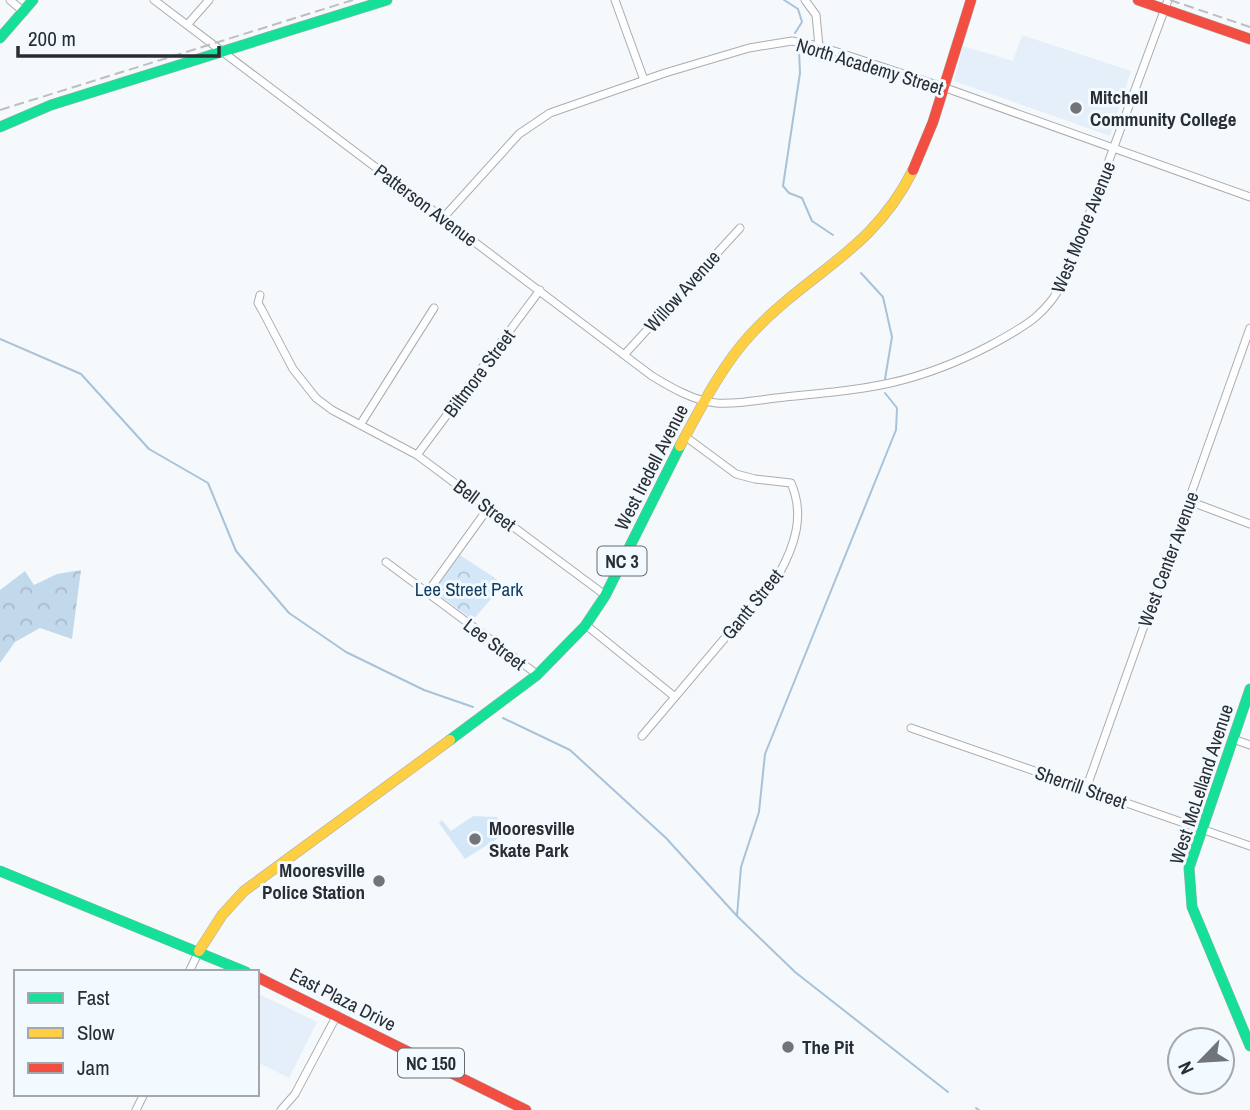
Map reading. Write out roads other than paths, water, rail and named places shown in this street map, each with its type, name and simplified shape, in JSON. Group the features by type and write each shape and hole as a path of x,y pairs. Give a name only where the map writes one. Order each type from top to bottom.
{"main road":[{"path":"0,38 33,0"},
{"path":"0,127 51,105 367,3 387,0"},
{"name":"West Iredell Avenue","path":"199,950 222,915 244,891 538,676 586,625 705,400 740,347 758,326 844,259 871,232 895,202 929,135 971,0"},
{"path":"1138,0 1167,5 1250,39"},
{"name":"West McLelland Avenue","path":"1250,689 1200,829 1189,868 1192,907 1250,1046"},
{"path":"0,871 199,950 242,970"},
{"name":"East Plaza Drive","path":"259,978 526,1110"}],"street":[{"path":"10,0 24,12"},
{"name":"Patterson Avenue","path":"154,0 624,355 667,385 705,400"},
{"path":"187,25 209,0"},
{"path":"615,0 644,80"},
{"path":"805,0 816,15 819,46"},
{"name":"West Moore Avenue","path":"705,400 717,403 898,384 949,365 1027,325 1055,299 1066,276 1167,5"},
{"name":"North Academy Street","path":"443,218 519,134 569,105 774,42 792,41 819,46 943,87 1115,146 1250,197"},
{"name":"Willow Avenue","path":"624,355 740,228"},
{"name":"Biltmore Street","path":"417,455 540,290"},
{"name":"Bell Street","path":"260,295 258,303 303,384 332,410 417,455 604,595"},
{"path":"360,425 434,308"},
{"name":"West Center Avenue","path":"1086,789 1250,328"},
{"name":"Gantt Street","path":"642,736 779,574 793,547 798,520 791,483 736,474 686,437"},
{"path":"1189,501 1250,524"},
{"path":"428,593 489,508"},
{"name":"Lee Street","path":"386,562 538,676"},
{"path":"586,625 675,698"},
{"name":"Sherrill Street","path":"911,728 1250,846"},
{"path":"1233,739 1250,746"},
{"name":"West Iredell Avenue","path":"190,970 199,950"},
{"path":"281,1110 295,1094 337,1016"}],"waterway":[{"path":"784,0 798,9 802,22 795,33"},
{"path":"799,51 800,73 783,186 789,193 802,198 812,221 833,235"},
{"path":"861,273 883,297 892,337 885,379"},
{"path":"0,339 81,374 149,449 208,483 236,551 289,613 346,652 424,690 473,707"},
{"path":"737,916 741,867 759,812 765,754 896,430 897,408 885,393"},
{"path":"503,718 570,750 666,838 737,916 795,972 948,1092"}],"railway":[{"path":"0,110 353,0"},
{"path":"1170,0 1250,27"}],"place":[{"name":"Mitchell Community College","path":"1076,108"},
{"name":"Mooresville Skate Park","path":"475,839"},
{"name":"Mooresville Police Station","path":"379,881"},
{"name":"The Pit","path":"788,1047"}],"park label":[{"name":"Lee Street Park","path":"469,589"}]}
